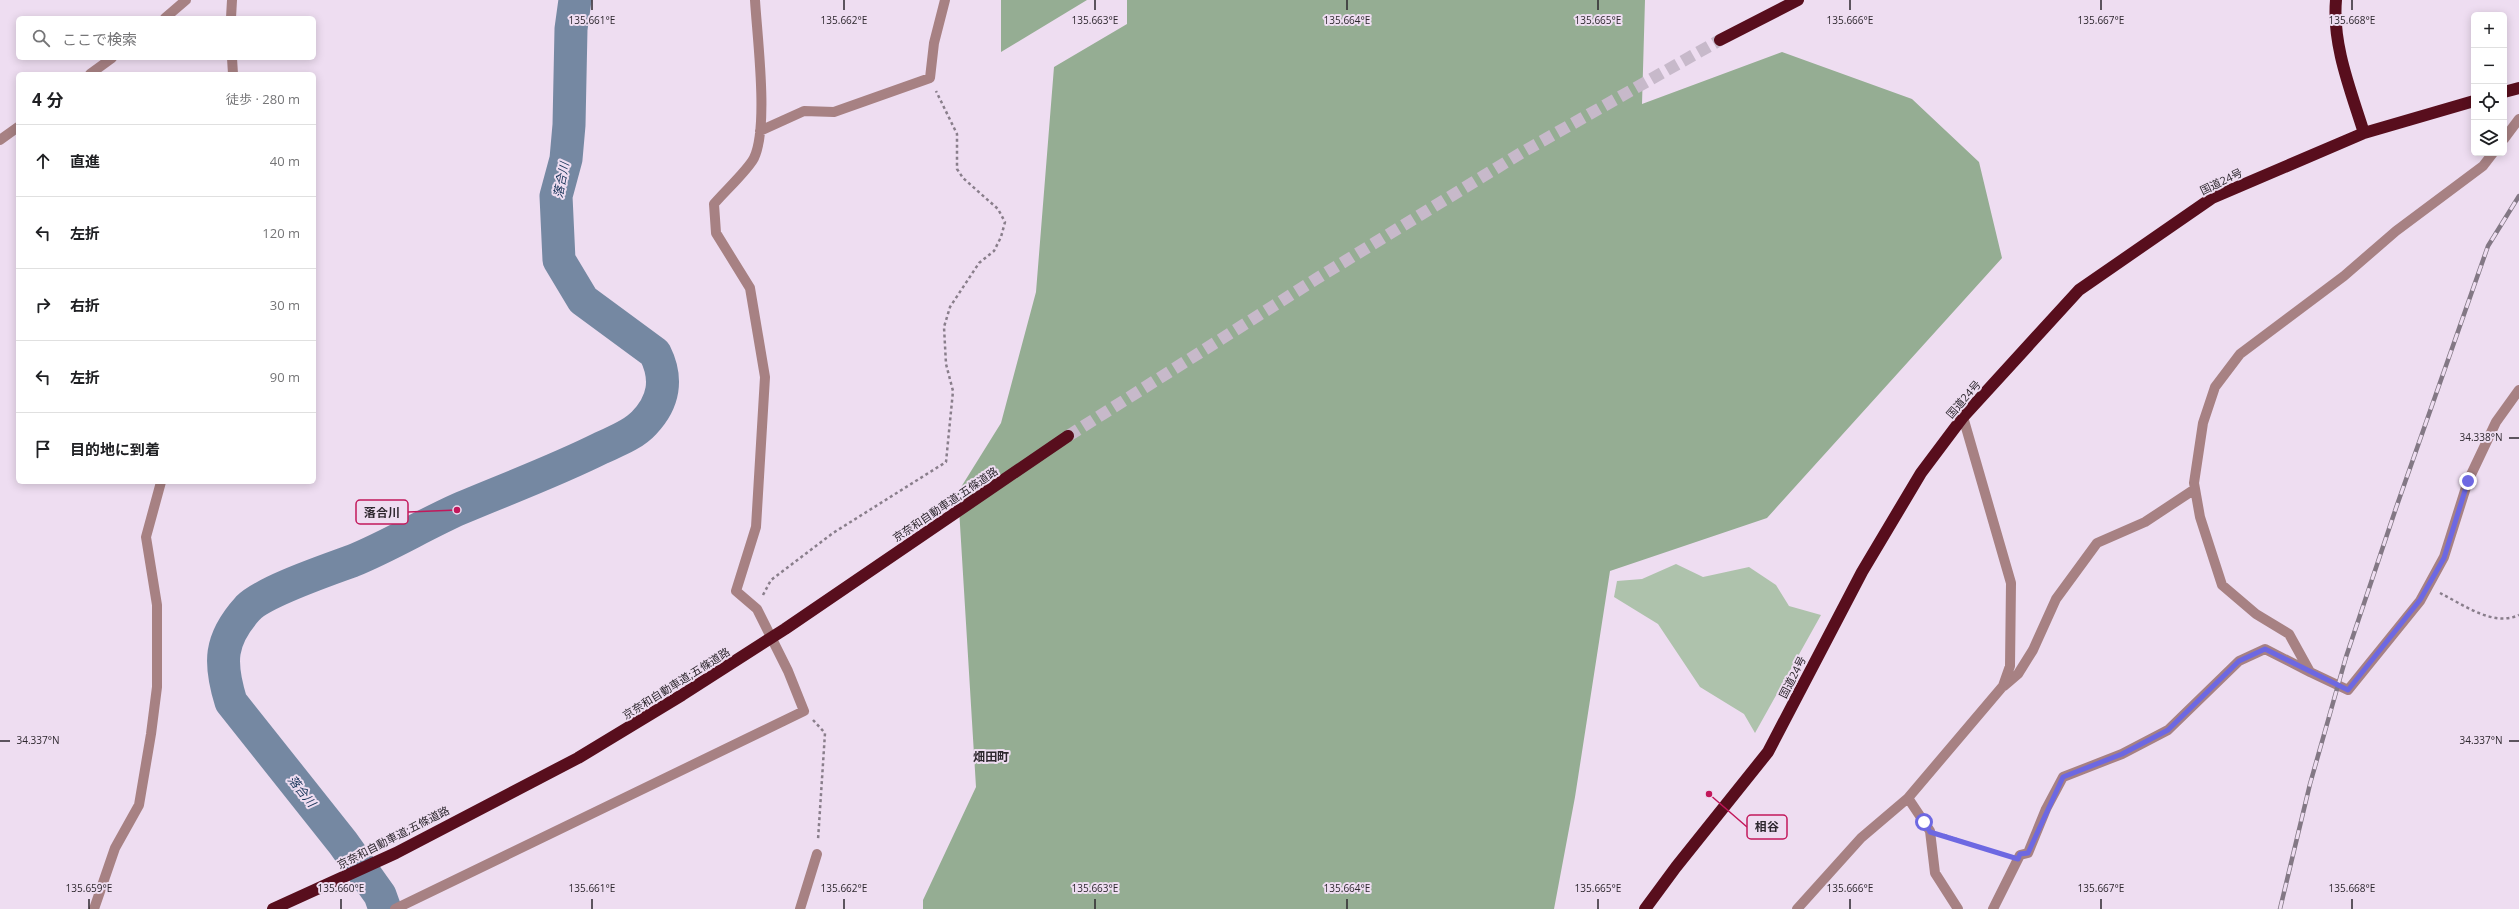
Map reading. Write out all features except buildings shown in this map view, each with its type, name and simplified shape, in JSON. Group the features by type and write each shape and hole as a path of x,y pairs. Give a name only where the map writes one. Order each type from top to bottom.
{"highway":[{"path":"1720,40 1798,0"},
{"path":"2336,0 2337,35 2342,63 2364,133"},
{"path":"2507,91 2519,88"},
{"name":"国道24号","path":"1645,909 1676,867 1768,752 1862,572 1921,473 1963,417 2079,290 2212,198 2364,133 2471,102"},
{"name":"京奈和自動車道;五條道路","path":"273,909 396,853 578,758 682,695 785,629 1068,436"}],"street":[{"path":"166,16 186,0"},
{"path":"231,16 232,0"},
{"path":"395,909 804,711 788,671 757,609 736,591 756,527 765,377 750,288 716,233 714,204 754,158 760,131 761,86 755,0"},
{"path":"760,131 804,111 834,112 930,78 934,43 945,0"},
{"path":"93,72 109,60"},
{"path":"232,60 233,72"},
{"path":"2507,135 2519,119"},
{"path":"0,140 16,128"},
{"path":"2310,672 2289,634 2256,614 2222,585 2200,517 2194,489 2203,424 2215,387 2240,354 2344,276 2396,231 2483,166 2491,156"},
{"path":"1993,909 2020,854 2028,853 2063,777 2122,754 2168,730 2239,661 2265,649 2348,690 2420,600 2444,558 2468,481 2496,422 2519,390"},
{"path":"1963,417 2011,583 2010,666 2003,686"},
{"path":"94,909 114,848 139,804 151,734 156,687 157,605 146,537 160,484"},
{"path":"1797,909 1861,838 1908,798 2003,686 2018,674 2033,650 2056,599 2098,543 2145,522 2194,489"},
{"path":"1908,798 1930,832 1935,873 1958,909"},
{"path":"800,909 817,854"}],"path":[{"path":"757,609 771,580 833,533 946,462 953,391 946,364 944,327 950,307 979,263 994,251 1001,237 1005,222 998,209 963,178 957,168 957,134 930,78"},
{"path":"2427,587 2492,618 2501,620 2519,615"},
{"path":"804,711 825,733 817,854"},
{"path":"1930,832 2018,859"}],"green space":[{"path":"1001,0 1087,0 1001,52"},
{"path":"1127,0 1645,0 1642,104 1782,52 1912,99 1979,162 2002,258 1767,518 1610,571 1575,797 1554,909 923,909 923,900 976,787 958,492 1001,423 1036,292 1054,67 1127,24"},
{"path":"1676,564 1703,577 1749,567 1776,585 1789,606 1821,615 1755,733 1744,714 1700,687 1658,624 1614,597 1617,581 1642,579"}],"waterway":[{"name":"落合川","path":"385,909 380,895 343,843 231,702 223,664 224,652 231,631 238,620 256,601 282,588 366,555 459,509 548,472 618,440 640,427 656,407 660,398 663,381 662,372 655,353 583,300 559,260 556,196 566,159 569,125 571,29 575,0"}],"tunnel":[{"path":"1068,436 1316,279 1521,153 1720,40"}],"railway":[{"path":"2280,909 2310,784 2346,657 2396,508 2488,246 2519,196"}],"place":[{"name":"落合川","path":"457,510"},
{"name":"相谷","path":"1709,794"}],"district":[{"name":"畑田町","path":"991,756"}],"route":[{"path":"1924,822 1930,832 1937,832 2018,859 2020,854 2028,853 2046,809 2063,777 2122,754 2168,730 2239,661 2265,649 2348,690 2420,600 2444,558 2468,481"}]}
